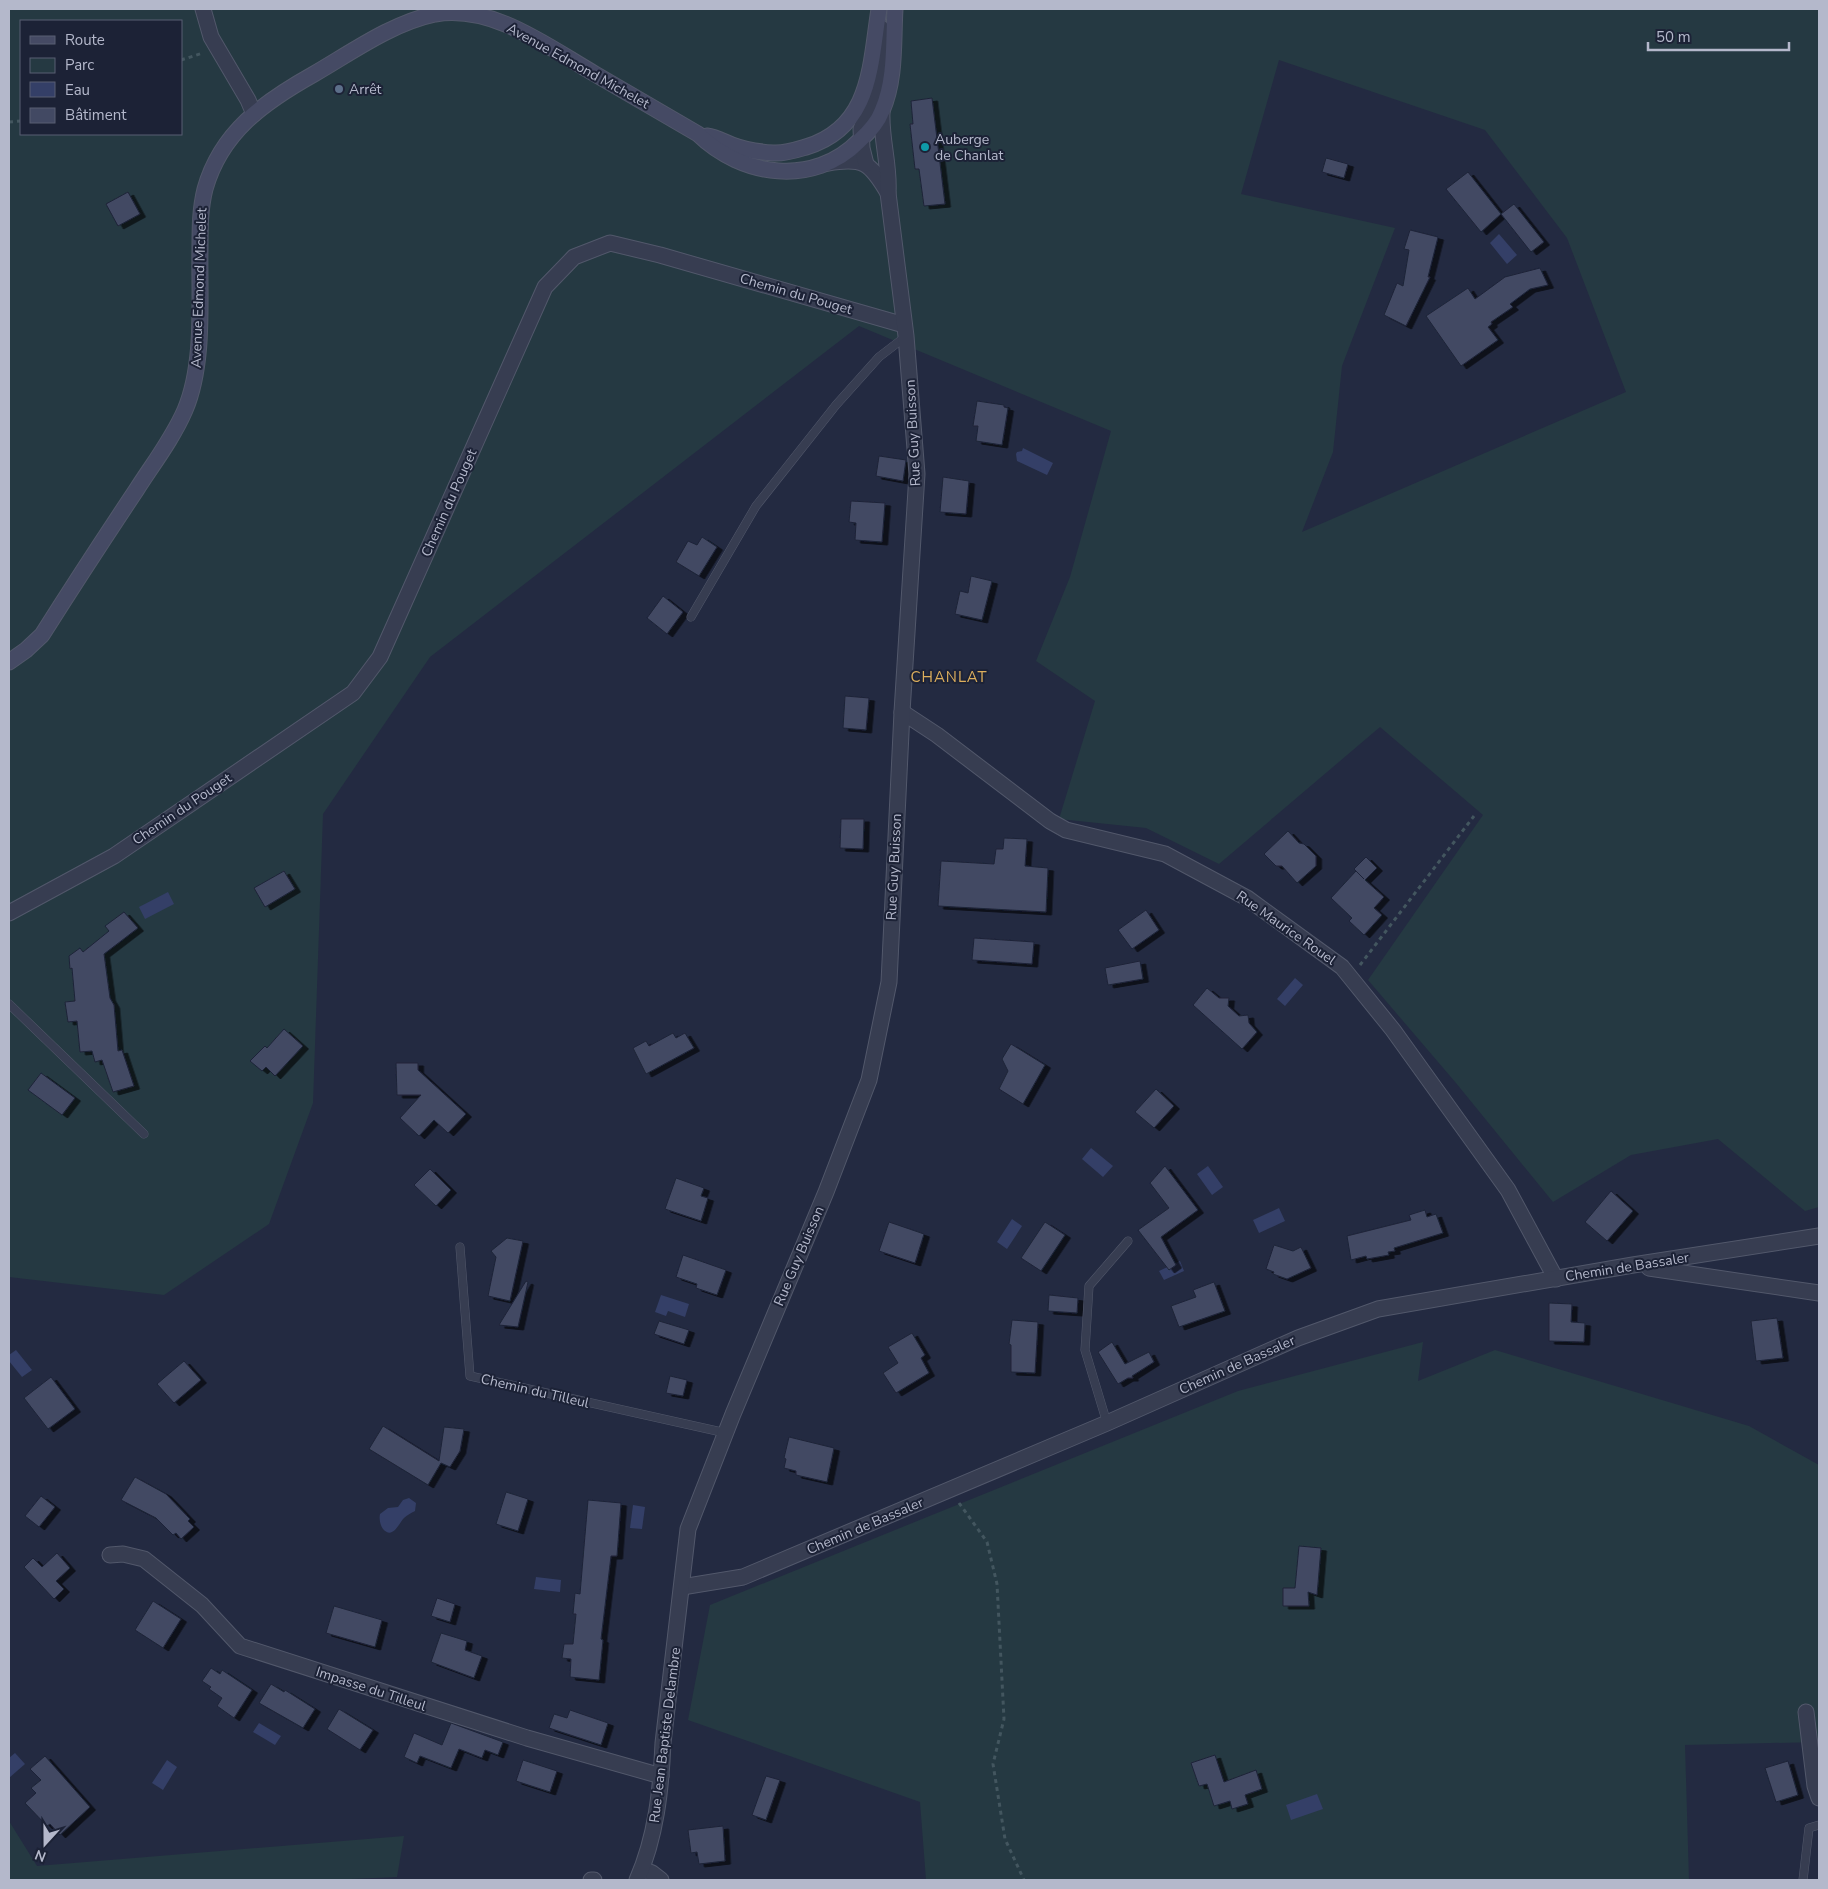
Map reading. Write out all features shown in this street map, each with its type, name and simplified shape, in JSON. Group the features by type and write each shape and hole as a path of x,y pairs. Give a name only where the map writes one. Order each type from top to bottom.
{"main road":[{"path":"698,134 746,149 775,154 818,143 836,132 858,109 866,90 880,9"},
{"name":"Avenue Edmond Michelet","path":"9,662 42,635 165,445 185,410 196,370 199,333 200,211 205,190 213,166 222,149 237,130 285,90 410,21 437,14 464,12 493,20 525,34 698,134 709,145 730,157 763,170 776,172 802,170 828,163 848,152 882,112 892,73 895,9"}],"street":[{"path":"203,9 211,37 248,100 254,114"},
{"path":"866,164 862,123 876,92 880,76 880,9"},
{"name":"Rue Guy Buisson","path":"682,1587 688,1529 826,1192 869,1080 889,982 902,712 917,474 905,330 888,193 889,174 883,146 882,112"},
{"path":"836,132 854,129 863,135 874,137 883,146"},
{"path":"828,163 849,160 866,164 878,177 888,193"},
{"name":"Chemin du Pouget","path":"9,913 114,856 353,693 380,657 545,287 574,257 610,243 660,255 905,330"},
{"name":"Rue Maurice Rouel","path":"902,712 937,735 1050,821 1066,830 1165,854 1247,898 1342,967 1393,1030 1508,1190 1556,1278"},
{"name":"Chemin de Bassaler","path":"682,1587 743,1577 1107,1423 1298,1338 1378,1309 1633,1265 1819,1236"},
{"path":"1633,1265 1819,1293"},
{"name":"Impasse du Tilleul","path":"110,1555 123,1554 144,1559 202,1605 240,1646 527,1738 662,1776"},
{"name":"Rue Jean Baptiste Delambre","path":"640,1875 653,1835 662,1776 663,1743 682,1587"},
{"path":"1806,1712 1815,1786 1819,1798"},
{"path":"640,1875 652,1873 661,1880"}],"lane":[{"path":"690,617 756,506 836,406 905,330"},
{"path":"9,1004 144,1134"},
{"path":"1107,1423 1085,1350 1089,1286 1128,1241"},
{"name":"Chemin du Tilleul","path":"460,1247 470,1376 726,1434"},
{"path":"1803,1880 1809,1828 1819,1825"}],"path":[{"path":"1350,977 1474,816"},
{"path":"949,1490 987,1542 997,1584 1004,1719 993,1764 1005,1839 1024,1880"}],"green space":[{"path":"9,9 1819,9 1819,1207 1805,1211 1718,1139 1631,1155 1553,1202 1456,1083 1368,980 1483,815 1380,727 1219,864 1146,828 1059,819 1095,701 1036,661 1070,577 1111,431 859,326 430,657 323,814 313,1103 269,1224 164,1295 9,1277","holes":["1279,60 1485,130 1567,238 1626,392 1302,532 1333,452 1342,366 1395,228 1241,194"]},
{"path":"1423,1342 1418,1381 1495,1350 1749,1426 1819,1465 1819,1742 1685,1745 1689,1880 926,1880 920,1802 688,1720 710,1605 1238,1391"},
{"path":"9,1821 37,1866 404,1836 397,1877 329,1880 9,1880"}],"water":[{"path":"1499,234 1517,255 1507,264 1490,243"},
{"path":"1023,448 1053,463 1047,475 1017,461 1016,454 1022,451"},
{"path":"168,892 174,904 145,919 139,907"},
{"path":"1295,978 1303,985 1285,1006 1277,999"},
{"path":"1091,1148 1113,1166 1103,1177 1082,1159"},
{"path":"1208,1166 1223,1187 1212,1195 1197,1174"},
{"path":"1279,1208 1285,1221 1259,1233 1253,1220"},
{"path":"1012,1219 1022,1226 1007,1249 997,1242"},
{"path":"1180,1261 1184,1271 1164,1280 1159,1271"},
{"path":"661,1295 689,1304 685,1317 668,1311 666,1316 655,1312"},
{"path":"16,1350 32,1370 22,1377 9,1361 9,1355"},
{"path":"409,1498 416,1503 415,1511 404,1518 393,1532 387,1532 381,1526 380,1514 388,1508 398,1507 403,1500"},
{"path":"633,1505 645,1507 642,1529 630,1528"},
{"path":"536,1577 561,1580 560,1592 534,1589"},
{"path":"259,1723 281,1736 275,1745 253,1732"},
{"path":"15,1753 25,1764 9,1778 9,1758"},
{"path":"167,1760 177,1767 163,1790 152,1783"},
{"path":"1317,1794 1323,1809 1291,1820 1286,1805"}],"building":[{"name":"Auberge de Chanlat","path":"932,98 945,204 924,206 919,169 915,169 910,124 913,124 911,101"},
{"path":"1326,158 1348,164 1344,178 1322,172"},
{"path":"1468,172 1501,214 1481,232 1446,189"},
{"path":"128,192 140,214 118,226 106,204"},
{"path":"1514,204 1544,242 1531,252 1501,214"},
{"path":"1410,230 1438,237 1428,277 1430,277 1406,326 1384,315 1397,283 1403,286 1409,250 1404,249"},
{"path":"1540,268 1548,285 1530,289 1510,304 1513,307 1491,322 1492,324 1488,327 1498,340 1461,366 1426,316 1468,288 1475,299 1505,277"},
{"path":"977,401 1004,405 1004,407 1008,408 1002,445 976,441 978,426 973,426"},
{"path":"879,456 906,460 903,481 876,476"},
{"path":"943,477 969,481 966,514 940,512"},
{"path":"851,501 885,503 882,542 855,540 856,523 849,522"},
{"path":"702,537 717,547 699,576 676,562 688,541 697,545"},
{"path":"971,576 992,581 982,620 955,614 960,591 968,593"},
{"path":"663,596 683,612 667,634 647,618"},
{"path":"845,696 869,698 866,730 843,728"},
{"path":"841,819 864,819 863,849 840,848"},
{"path":"1288,831 1299,843 1304,844 1316,856 1316,866 1297,883 1282,866 1276,866 1264,854"},
{"path":"1004,838 1027,839 1025,866 1048,868 1046,912 938,906 941,861 994,864 996,849 1003,849"},
{"path":"1366,857 1377,868 1365,880 1384,897 1374,908 1382,915 1364,935 1349,921 1352,918 1331,898 1356,871 1354,869"},
{"path":"284,871 295,889 265,907 254,888"},
{"path":"1146,910 1159,930 1132,949 1118,930"},
{"path":"124,912 138,928 104,954 110,998 114,1005 118,1051 122,1050 134,1086 113,1092 102,1060 95,1062 92,1051 80,1052 77,1021 68,1022 65,1002 75,1001 69,956 80,948 83,952 109,931 105,926"},
{"path":"974,938 1034,942 1032,964 972,960"},
{"path":"1140,961 1143,979 1108,985 1105,968"},
{"path":"1207,988 1219,998 1229,998 1228,1006 1239,1016 1248,1015 1249,1023 1257,1032 1242,1049 1193,1005"},
{"path":"284,1029 303,1046 275,1076 266,1067 262,1071 250,1061 265,1046 267,1048"},
{"path":"673,1033 676,1038 685,1033 694,1048 646,1074 633,1048 646,1041 649,1046"},
{"path":"1011,1044 1045,1065 1023,1104 999,1089 1008,1071 1002,1059"},
{"path":"396,1063 418,1063 418,1070 466,1114 448,1133 434,1120 419,1136 400,1118 421,1095 397,1095"},
{"path":"41,1073 75,1098 62,1115 28,1090"},
{"path":"1156,1089 1174,1106 1154,1128 1135,1112"},
{"path":"1165,1166 1198,1210 1161,1237 1176,1265 1169,1270 1138,1230 1169,1208 1150,1183"},
{"path":"430,1169 451,1190 436,1206 414,1185"},
{"path":"676,1178 704,1188 701,1196 708,1198 701,1221 665,1209"},
{"path":"1611,1191 1633,1211 1607,1241 1585,1222"},
{"path":"1425,1210 1427,1217 1436,1214 1443,1233 1394,1248 1395,1251 1388,1252 1389,1255 1367,1259 1366,1256 1351,1260 1347,1236 1411,1220 1409,1215"},
{"path":"889,1222 924,1234 915,1263 879,1251"},
{"path":"1045,1222 1065,1235 1041,1271 1021,1258"},
{"path":"507,1238 523,1241 510,1301 488,1296 496,1257 491,1251"},
{"path":"1274,1245 1293,1251 1301,1247 1311,1268 1287,1279 1273,1274 1274,1272 1266,1269"},
{"path":"683,1255 726,1270 717,1295 696,1288 697,1284 676,1277"},
{"path":"526,1281 528,1282 518,1327 499,1325"},
{"path":"1214,1282 1225,1311 1179,1327 1171,1306 1196,1297 1193,1290"},
{"path":"1049,1295 1078,1298 1077,1313 1048,1311"},
{"path":"1549,1303 1572,1304 1571,1322 1585,1323 1584,1342 1549,1341"},
{"path":"1777,1318 1783,1358 1756,1361 1751,1321"},
{"path":"1012,1320 1038,1322 1035,1373 1011,1372 1011,1345 1009,1344"},
{"path":"659,1321 689,1330 684,1344 654,1334"},
{"path":"912,1333 925,1355 921,1358 929,1373 896,1393 883,1373 898,1363 888,1347"},
{"path":"1112,1342 1125,1364 1149,1352 1154,1362 1132,1376 1133,1378 1128,1378 1118,1384 1098,1352"},
{"path":"184,1361 201,1380 174,1403 157,1384"},
{"path":"670,1376 687,1380 683,1396 666,1393"},
{"path":"51,1377 75,1409 48,1429 24,1398"},
{"path":"383,1426 439,1461 444,1427 464,1429 460,1451 450,1467 441,1463 428,1485 369,1449"},
{"path":"789,1437 834,1448 827,1482 796,1475 796,1471 784,1468 786,1459 784,1458"},
{"path":"135,1477 166,1494 190,1519 188,1521 194,1527 181,1539 176,1533 173,1535 156,1518 121,1500"},
{"path":"506,1492 528,1499 518,1531 496,1524"},
{"path":"41,1496 55,1507 39,1527 25,1516"},
{"path":"588,1500 621,1503 617,1556 611,1556 601,1639 603,1640 599,1680 570,1677 571,1659 562,1658 564,1644 573,1644 576,1614 573,1614 575,1593 580,1594"},
{"path":"1299,1546 1321,1548 1317,1595 1308,1592 1309,1606 1283,1606 1283,1588 1295,1588"},
{"path":"57,1553 70,1568 56,1581 64,1589 54,1599 24,1567 33,1558 42,1567"},
{"path":"437,1598 455,1604 450,1622 431,1616"},
{"path":"153,1601 181,1619 163,1648 135,1630"},
{"path":"334,1606 382,1620 375,1647 326,1633"},
{"path":"441,1633 467,1641 465,1650 482,1656 474,1678 431,1662"},
{"path":"211,1668 220,1674 222,1670 252,1690 234,1718 217,1706 222,1698 209,1689 211,1687 202,1681"},
{"path":"271,1684 284,1692 285,1690 315,1709 303,1728 259,1703"},
{"path":"339,1709 373,1730 360,1750 327,1729"},
{"path":"570,1710 608,1723 601,1745 549,1728 554,1714 567,1718"},
{"path":"451,1723 503,1742 498,1755 485,1750 482,1758 459,1749 451,1768 420,1756 417,1763 404,1757 414,1733 442,1745"},
{"path":"1215,1755 1224,1782 1256,1770 1262,1789 1245,1795 1248,1804 1232,1809 1230,1801 1214,1806 1207,1784 1199,1786 1191,1763"},
{"path":"45,1756 90,1807 60,1835 50,1824 47,1826 25,1803 36,1793 31,1788 41,1780 30,1769"},
{"path":"523,1760 557,1771 550,1792 516,1781"},
{"path":"1788,1761 1798,1795 1776,1802 1765,1768"},
{"path":"766,1776 780,1780 766,1820 752,1815"},
{"path":"723,1826 725,1861 699,1864 697,1852 691,1853 688,1830"}],"place":[{"name":"Arrêt","path":"339,89"},
{"name":"Auberge de Chanlat","path":"925,147"}],"district":[{"name":"CHANLAT","path":"949,677"}]}
